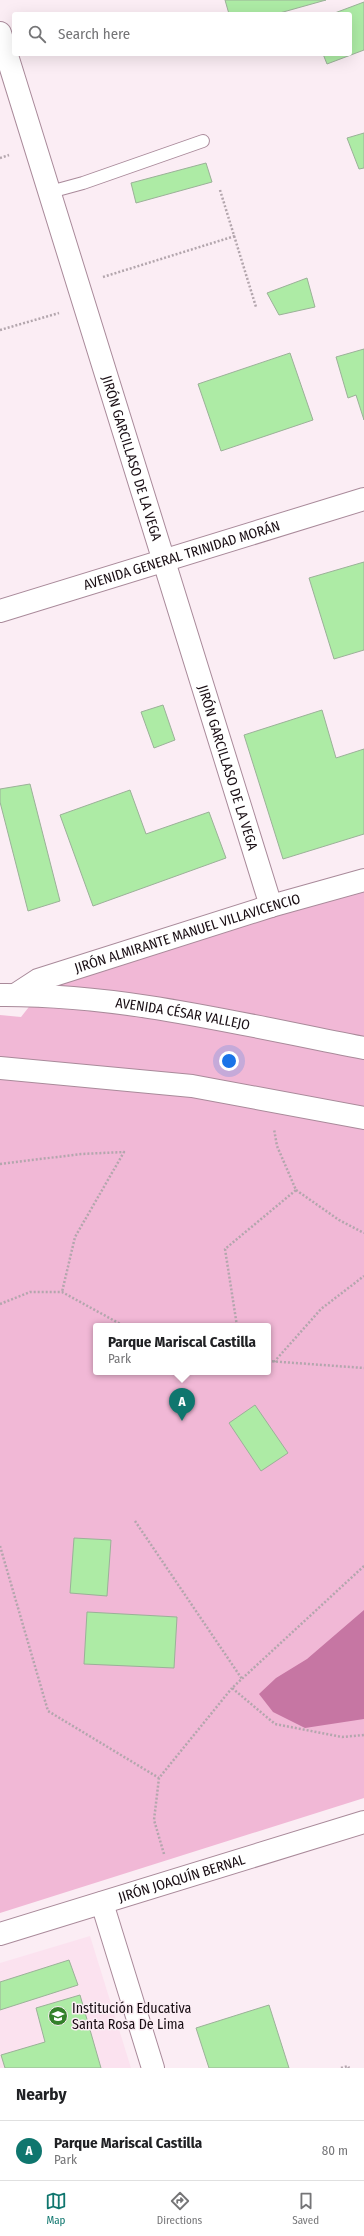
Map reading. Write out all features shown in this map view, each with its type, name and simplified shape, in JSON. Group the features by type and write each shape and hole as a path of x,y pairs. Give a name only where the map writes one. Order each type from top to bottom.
{"street":[{"name":"JIRÓN GARCILLASO DE LA VEGA","path":"0,33 6,77 50,192 271,906"},
{"name":"AVENIDA GENERAL TRINIDAD MORÁN","path":"0,611 364,499"},
{"name":"JIRÓN ALMIRANTE MANUEL VILLAVICENCIO","path":"8,995 38,980 271,906 364,880"},
{"name":"AVENIDA CÉSAR VALLEJO","path":"8,995 41,995 129,1003 364,1048"},
{"path":"0,1068 192,1086 364,1118"},
{"name":"JIRÓN JOAQUÍN BERNAL","path":"0,1934 364,1822"},
{"path":"102,1902 153,2068"}],"lane":[{"path":"50,192 203,141"}],"path":[{"path":"220,190 256,307"},
{"path":"78,285 234,236"},
{"path":"0,330 85,306"},
{"path":"270,1100 277,1146 296,1190 339,1220 364,1233"},
{"path":"0,1164 80,1154 124,1152 75,1237 62,1292"},
{"path":"237,1323 225,1249 296,1190"},
{"path":"274,1362 321,1309 364,1276"},
{"path":"0,1304 30,1292 62,1292 119,1323"},
{"path":"271,1362 364,1368"},
{"path":"135,1520 242,1679"},
{"path":"0,1547 48,1711 159,1778"},
{"path":"171,1881 154,1820 159,1778 232,1688 364,1566"},
{"path":"232,1688 275,1724 342,1737 364,1735"},
{"path":"341,2068 348,2066 349,2068"}],"shaded area":[{"path":"364,886 364,1798 0,1913 0,1015 21,1017 58,970"},
{"path":"364,1610 364,1719 305,1728 273,1712 259,1694 276,1678 307,1659"},
{"name":"Institución Educativa Santa Rosa De Lima","path":"90,1936 131,2068 0,2068 0,1963"}],"building":[{"path":"225,0 326,0 283,12 228,12"},
{"path":"364,2 364,50 352,55 352,12 337,12"},
{"path":"324,56 348,56 327,64"},
{"path":"364,133 364,168 359,169 347,138"},
{"path":"206,163 212,182 136,203 131,183"},
{"path":"307,278 315,307 279,315 267,293"},
{"path":"364,349 364,420 356,395 348,398 336,357"},
{"path":"290,353 313,420 221,451 198,384"},
{"path":"364,562 364,650 334,659 309,578"},
{"path":"163,705 175,740 154,748 141,712"},
{"path":"322,710 336,758 364,749 364,834 283,859 244,735"},
{"path":"30,784 60,901 28,911 0,802 0,789"},
{"path":"130,790 146,834 209,812 226,858 93,906 60,815"},
{"path":"255,1405 288,1453 261,1471 229,1423"},
{"path":"74,1538 111,1540 107,1596 70,1593"},
{"path":"87,1612 177,1617 174,1668 84,1664"},
{"path":"69,1960 78,1985 0,2010 0,1982"},
{"path":"80,1995 101,2068 5,2068 1,2055 45,2042 36,2008"},
{"path":"269,2005 289,2068 209,2068 196,2028"}],"place":[{"name":"Parque Mariscal Castilla","path":"182,1421"},
{"name":"Institución Educativa Santa Rosa De Lima","path":"58,2016"}]}
